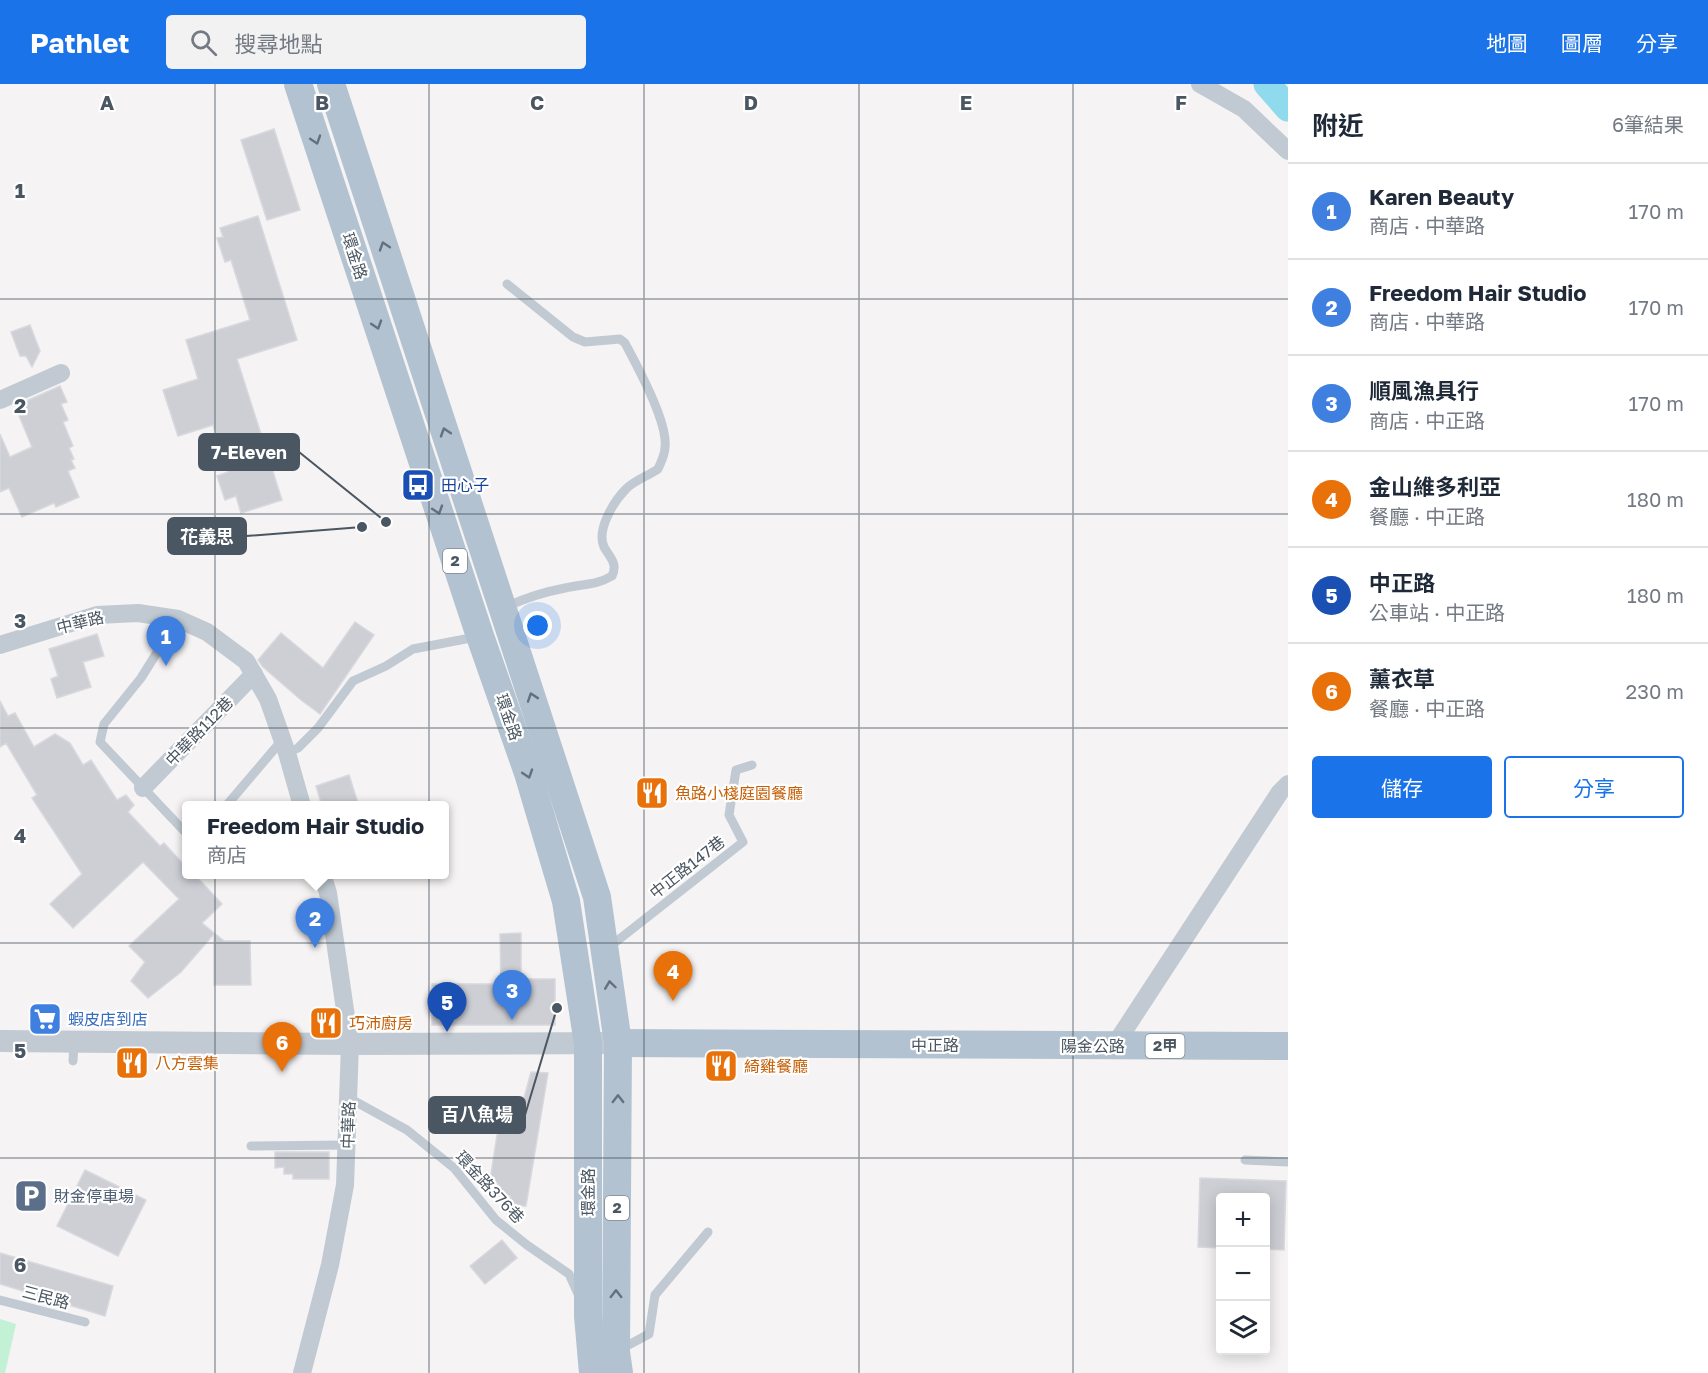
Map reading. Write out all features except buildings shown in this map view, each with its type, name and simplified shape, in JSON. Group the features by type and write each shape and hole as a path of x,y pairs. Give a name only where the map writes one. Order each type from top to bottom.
{"main road":[{"name":"環金路","path":"298,84 491,622 597,897 618,1043 610,1347 593,1373"},
{"name":"環金路","path":"331,84 491,622 528,773 566,901 588,1044 610,1347"},
{"name":"中正路","path":"618,1043 1043,1046"},
{"name":"陽金公路","path":"1043,1046 1288,1046"}],"street":[{"path":"1200,84 1244,109 1288,151"},
{"path":"0,400 61,373"},
{"name":"中華路","path":"0,645 97,615 138,612 178,619 207,632 246,661 268,699 285,746 301,801"},
{"name":"中華路112巷","path":"143,788 254,674"},
{"path":"1114,1046 1280,792 1288,784"},
{"name":"中華路","path":"302,1373 330,1265 345,1185 347,1145 350,1044 328,893 324,879"},
{"name":"中正路","path":"0,1041 74,1052 350,1044 618,1043"}],"lane":[{"path":"231,801 285,746 298,748 318,728 353,681 386,666 413,649 491,622 528,597 567,587 595,584 612,576 615,570 614,561 600,536 607,516 626,489 658,469 666,444 646,382 625,343 620,339 585,342 573,337 507,284"},
{"path":"178,619 141,678 104,723 100,742 182,828"},
{"name":"中正路147巷","path":"605,951 743,842 729,815 736,770 752,765"},
{"name":"環金路376巷","path":"349,1098 407,1130 454,1168 496,1220 526,1245 569,1274 610,1347"},
{"path":"251,1146 347,1145"},
{"path":"1245,1160 1288,1161"},
{"path":"610,1347 649,1334 655,1295 708,1232"},
{"name":"三民路","path":"0,1300 85,1322"}],"green space":[{"path":"0,1319 16,1324 5,1373 0,1373"}],"waterway":[{"path":"1267,84 1288,108"}],"place":[{"name":"田心子","path":"418,485"},
{"name":"7-Eleven","path":"386,522"},
{"name":"花義思","path":"362,527"},
{"name":"Karen Beauty","path":"166,666"},
{"name":"魚路小棧庭園餐廳","path":"652,793"},
{"name":"Freedom Hair Studio","path":"315,948"},
{"name":"金山維多利亞","path":"673,1001"},
{"name":"百八魚場","path":"557,1008"},
{"name":"蝦皮店到店","path":"45,1019"},
{"name":"順風漁具行","path":"512,1020"},
{"name":"巧沛廚房","path":"326,1023"},
{"name":"中正路","path":"447,1032"},
{"name":"八方雲集","path":"132,1063"},
{"name":"綺雞餐廳","path":"721,1066"},
{"name":"薰衣草","path":"282,1072"},
{"name":"財金停車場","path":"31,1196"}]}
